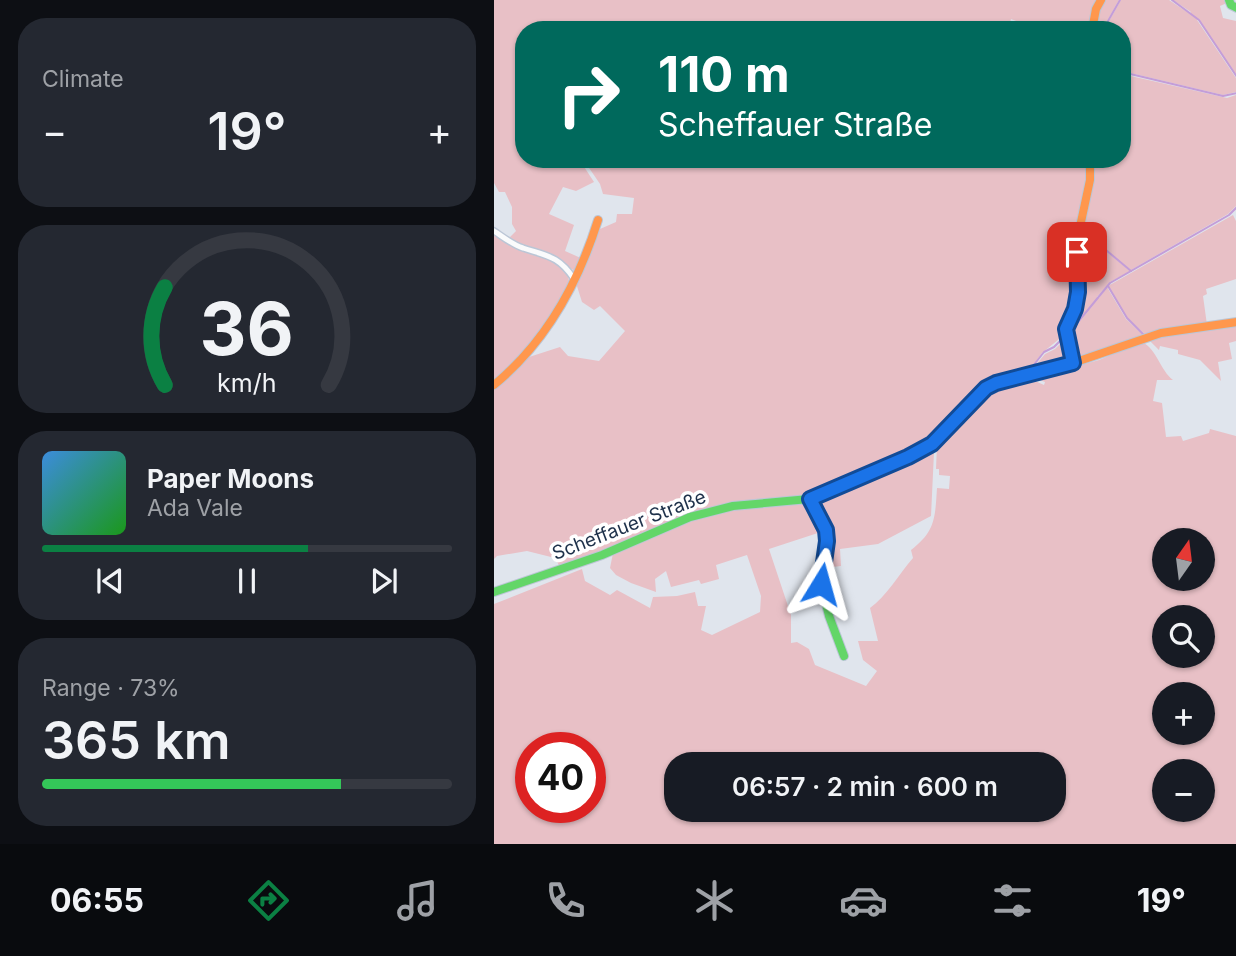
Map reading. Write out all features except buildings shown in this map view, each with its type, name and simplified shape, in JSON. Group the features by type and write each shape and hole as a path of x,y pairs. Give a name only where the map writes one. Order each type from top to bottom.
{"street":[{"path":"1094,21 1101,0"},
{"path":"1228,0 1237,8"},
{"path":"1073,363 1066,329 1075,309 1078,292 1078,236 1090,168"},
{"path":"494,385 531,349 553,318 594,237 598,220"},
{"path":"494,231 515,245 548,254 558,260 574,279"},
{"name":"Scheffauer Straße","path":"494,592 602,555 689,517 733,506 810,499 932,444 986,388 996,383 1073,363 1161,333 1237,322"},
{"path":"810,499 826,530 821,584 829,616 844,656"}],"shaded area":[{"path":"494,0 1098,0 1092,21 515,21 515,168 585,168 594,182 576,191 563,187 549,214 574,225 565,251 583,259 577,271 553,255 509,238 516,231 512,224 512,207 505,192 499,192 494,183"},
{"path":"1102,0 1119,0 1107,21 1096,21"},
{"path":"1121,0 1169,0 1190,14 1191,12 1173,0 1226,0 1227,3 1220,6 1223,18 1236,21 1236,76 1199,19 1197,20 1236,78 1236,92 1223,95 1131,73 1131,21 1109,21"},
{"path":"1131,76 1227,98 1236,95 1236,206 1228,214 1131,270 1095,242 1130,271 1110,282 1097,297 1099,298 1107,287 1126,319 1144,336 1076,359 1068,336 1094,304 1069,333 1080,269 1092,268 1091,254 1079,254 1081,231 1091,237 1081,228 1091,168 1131,168"},
{"path":"589,168 1089,168 1076,236 1077,296 1064,335 1042,353 1027,373 989,383 984,381 985,385 975,392 937,436 937,431 934,431 933,439 878,469 809,496 724,504 698,511 561,569 555,558 527,551 497,556 494,559 494,387 526,358 560,347 568,356 599,361 625,331 600,306 594,310 582,302 576,283 600,229 616,222 617,214 632,214 634,198 603,194"},
{"path":"1233,215 1236,221 1236,279 1206,289 1207,294 1203,296 1207,325 1146,335 1127,318 1108,286"},
{"path":"494,234 552,259 567,275 569,284 536,337 494,382"},
{"path":"1236,324 1236,341 1229,343 1232,359 1218,362 1221,381 1200,360 1178,354 1178,350 1160,346 1159,350 1150,341 1152,338"},
{"path":"1065,339 1068,352 1065,363 1030,372 1045,354"},
{"path":"1142,342 1151,349 1173,380 1157,380 1153,401 1162,403 1166,437 1181,436 1183,441 1209,433 1210,429 1236,436 1236,844 494,844 494,604 582,569 585,581 610,595 617,590 650,608 653,597 695,592 698,606 706,606 701,630 712,635 760,612 761,596 747,555 716,565 719,579 701,584 699,580 671,587 666,571 655,579 656,592 616,575 610,568 613,553 666,528 715,512 805,502 810,505 824,531 769,549 791,615 791,643 797,642 809,649 815,665 866,686 877,671 863,660 858,641 878,641 870,608 887,592 913,558 911,550 930,530 937,488 949,489 950,476 939,475 939,469 936,469 937,445 984,395 996,388 1029,380 1044,385 1045,382 1035,378 1099,360"},
{"path":"929,448 934,452 931,516 878,544 840,549 841,566 824,568 829,541 815,502"}],"waterway":[{"path":"1108,21 1120,0"},
{"path":"1172,0 1199,20 1237,77"},
{"path":"1131,74 1223,96 1237,93"},
{"path":"1069,333 1110,283 1229,215 1237,207"},
{"path":"1082,230 1131,271"},
{"path":"1108,286 1127,318 1144,335"},
{"path":"1029,371 1044,352 1065,336"},
{"path":"969,409 982,396"}],"traffic: fast":[{"path":"1229,0 1231,5 1237,8"},
{"path":"494,592 602,555 690,517 733,506 809,499 841,487 932,444 945,433 977,395"},
{"path":"809,499 826,530 821,584 829,616 844,656"}],"traffic: slow":[{"path":"1094,21 1101,0"},
{"path":"1073,363 1066,329 1075,309 1078,292 1078,236 1090,168"},
{"path":"494,385 529,350 558,310 581,267 598,220"},
{"path":"977,395 996,383 1073,363 1161,333 1237,322"}],"route":[{"path":"821,584 826,530 810,499 932,444 945,433 976,395 986,388 1073,363 1066,329 1075,309 1078,292 1077,252"}]}
